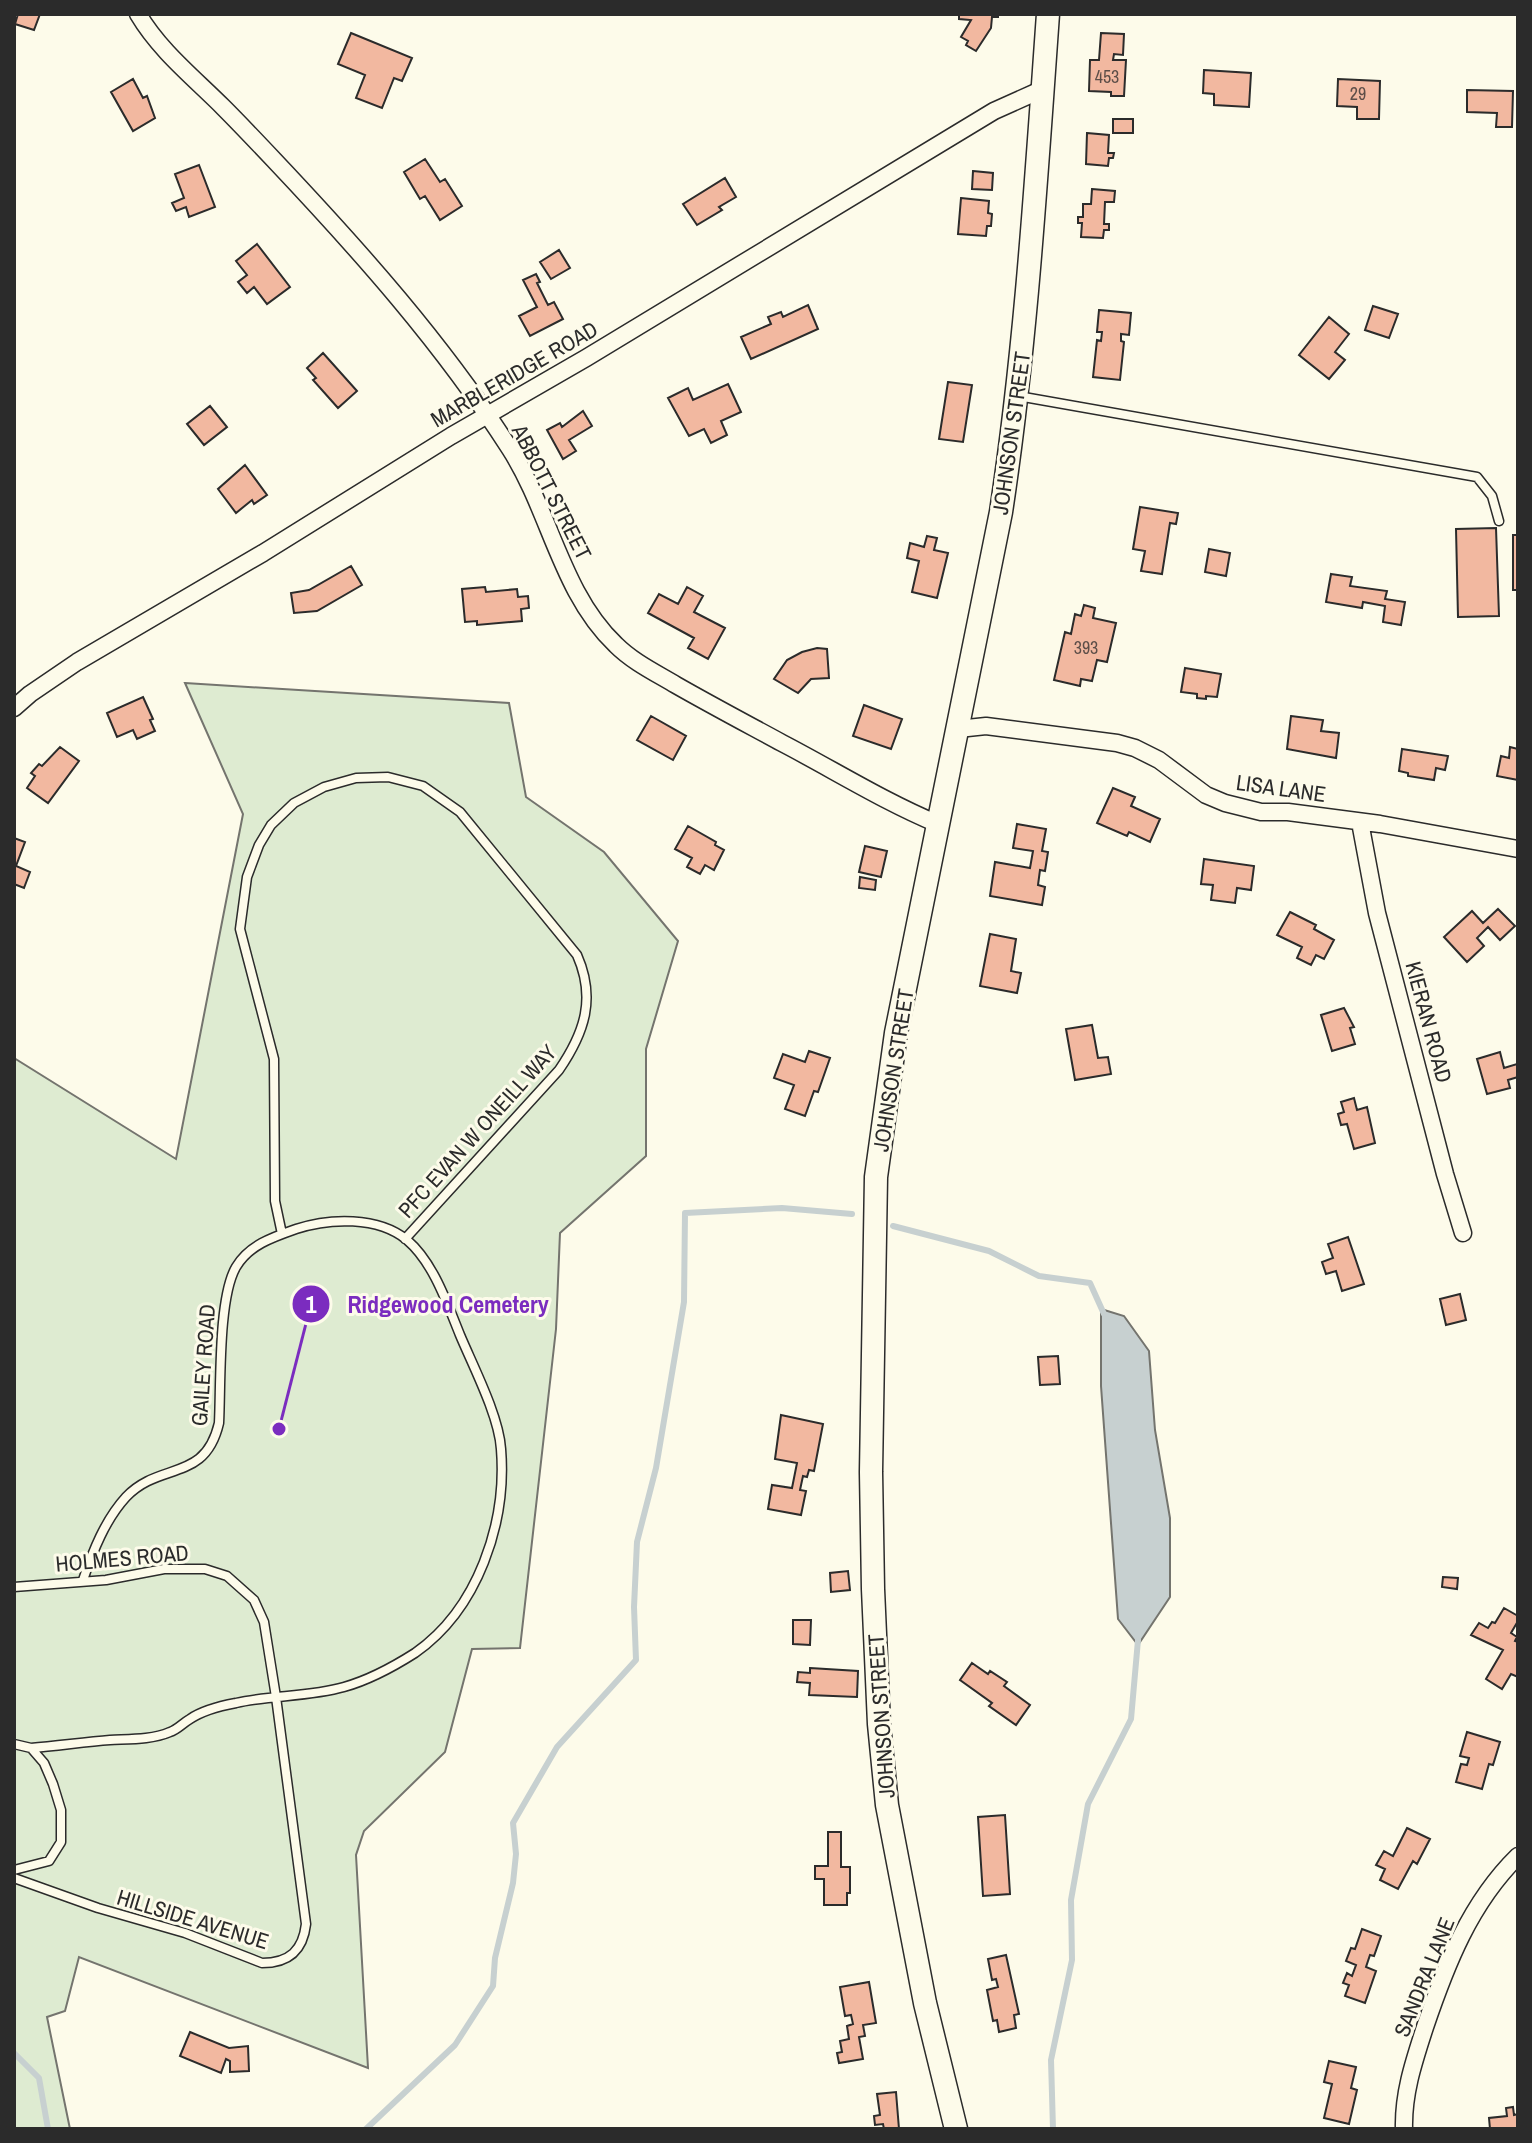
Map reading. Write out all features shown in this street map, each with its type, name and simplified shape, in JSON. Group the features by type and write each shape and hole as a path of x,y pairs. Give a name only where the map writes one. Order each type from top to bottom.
{"street":[{"name":"ABBOTT STREET","path":"138,14 159,45 275,161 412,314 455,368 512,452 583,604 599,629 619,648 655,673 880,798 938,824"},
{"name":"JOHNSON STREET","path":"956,2129 925,2003 887,1805 878,1705 871,1472 876,1177 896,1033 1001,512 1017,396 1036,198 1048,14"},
{"name":"MARBLERIDGE ROAD","path":"14,708 77,662 263,553 486,415 586,358 994,111 1043,89"},
{"name":"LISA LANE","path":"958,729 986,726 1117,743 1159,760 1206,795 1225,803 1261,812 1288,812 1360,822 1518,849"},
{"name":"KIERAN ROAD","path":"1360,822 1377,913 1463,1233"},
{"name":"SANDRA LANE","path":"1404,2129 1410,2074 1440,1982 1458,1940 1478,1906 1502,1872 1518,1856"}],"lane":[{"path":"1017,396 1477,477 1492,496 1499,521"},
{"name":"PFC EVAN W ONEILL WAY","path":"282,1234 275,1201 274,1059 240,929 247,877 271,825 294,803 324,787 356,778 388,777 423,786 460,812 577,955 586,975 587,998 587,1009 575,1047 559,1070 405,1239"},
{"name":"GAILEY ROAD","path":"83,1580 112,1516 128,1495 151,1479 182,1469 204,1457 215,1439 219,1423 227,1289 237,1267 251,1249 313,1223 345,1219 376,1226 405,1239 428,1264 489,1406 501,1446 496,1525 468,1596 445,1627 417,1651 379,1674 343,1688 276,1697"},
{"name":"HOLMES ROAD","path":"14,1587 106,1580 164,1569 205,1569 227,1576 254,1600 264,1622 276,1697"},
{"path":"14,1744 31,1748 152,1737 173,1732 192,1717 215,1708 276,1697"},
{"name":"HILLSIDE AVENUE","path":"14,1878 98,1908 185,1933 262,1963 275,1963 294,1956 304,1941 306,1924 276,1697"},
{"path":"14,1870 49,1861 61,1842 61,1810 53,1784 44,1763 31,1748"}],"green space":[{"path":"185,683 509,703 526,797 604,852 678,941 646,1049 646,1156 560,1233 556,1329 520,1648 472,1649 445,1752 364,1831 356,1855 368,2068 79,1957 65,2011 47,2017 70,2129 14,2129 14,1058 176,1159 243,814"}],"shaded area":[{"path":"1101,1309 1124,1316 1149,1351 1155,1430 1170,1518 1170,1597 1138,1645 1118,1619 1101,1386"}],"building":[{"path":"18,14 40,14 34,30 15,24"},
{"path":"959,14 998,14 998,17 992,17 991,28 976,51 966,45 968,41 961,37 971,20 959,19"},
{"path":"351,33 412,58 402,81 394,78 382,108 356,98 365,75 338,64"},
{"path":"1101,33 1124,34 1123,55 1114,54 1113,60 1126,60 1124,96 1089,91 1090,60 1099,60"},
{"path":"1204,70 1251,73 1249,107 1214,105 1214,94 1203,93"},
{"path":"133,79 143,98 147,96 155,118 133,131 111,92"},
{"path":"1338,79 1380,81 1379,119 1357,119 1357,107 1337,106"},
{"path":"1467,90 1513,91 1512,127 1496,127 1497,113 1467,112"},
{"path":"1113,119 1133,119 1133,133 1113,133"},
{"path":"1087,133 1109,135 1108,153 1114,153 1113,158 1109,158 1108,166 1086,164"},
{"path":"425,159 440,182 445,179 462,206 440,220 425,196 420,199 404,172"},
{"path":"199,165 215,207 189,217 186,207 176,211 172,203 184,198 175,174"},
{"path":"973,171 993,173 992,190 972,189"},
{"path":"725,178 736,197 697,225 683,204"},
{"path":"1092,189 1115,191 1114,202 1105,202 1104,224 1109,224 1109,230 1104,230 1103,238 1081,237 1082,223 1078,223 1078,217 1083,217 1083,204 1091,204"},
{"path":"961,198 989,201 991,226 987,226 986,236 958,234"},
{"path":"257,244 290,287 267,304 254,287 247,293 238,282 247,275 236,261"},
{"path":"559,250 570,268 551,279 540,262"},
{"path":"536,274 548,305 554,302 563,319 530,336 519,316 537,307 523,280"},
{"path":"808,305 818,329 751,359 741,337 771,324 768,317 781,312 783,317"},
{"path":"1373,306 1398,314 1389,338 1365,330"},
{"path":"1099,310 1131,313 1129,335 1121,334 1121,341 1124,342 1120,380 1093,377 1097,340 1101,341 1102,332 1097,332"},
{"path":"1329,317 1349,334 1335,352 1345,360 1329,379 1299,355"},
{"path":"323,353 357,391 338,408 313,380 316,378 307,368"},
{"path":"948,382 972,385 963,442 939,439"},
{"path":"728,384 741,412 721,421 727,435 711,443 704,429 689,436 668,398 688,388 693,400"},
{"path":"210,406 227,427 204,445 187,424"},
{"path":"583,411 592,426 569,440 576,451 563,459 547,430 560,423 562,427"},
{"path":"245,465 267,495 254,504 252,500 236,513 218,489"},
{"path":"1140,507 1178,513 1176,524 1170,523 1162,574 1141,571 1145,551 1133,549"},
{"path":"1496,528 1499,616 1458,617 1456,529"},
{"path":"1513,535 1518,535 1518,590 1513,590"},
{"path":"927,536 937,538 934,550 948,553 937,598 912,592 919,561 907,558 910,543 924,547"},
{"path":"1209,549 1230,553 1226,576 1205,572"},
{"path":"351,566 362,585 317,611 294,613 291,593 309,590"},
{"path":"1331,574 1352,577 1350,586 1387,591 1385,599 1405,602 1401,625 1383,622 1385,606 1363,602 1362,608 1326,602"},
{"path":"485,587 486,592 517,589 518,597 528,596 529,608 521,609 522,621 477,625 477,621 465,622 462,589"},
{"path":"687,587 703,596 694,612 725,628 708,659 688,648 694,638 648,613 659,594 678,604"},
{"path":"1084,605 1095,608 1093,618 1116,623 1107,662 1097,660 1092,681 1081,679 1080,686 1054,680 1065,632 1071,634 1075,614 1081,616"},
{"path":"817,648 827,649 829,678 811,679 798,693 774,679 787,660"},
{"path":"1185,668 1221,674 1217,697 1197,698 1197,694 1181,692"},
{"path":"143,697 155,731 137,739 133,730 117,737 107,713"},
{"path":"864,705 902,719 891,749 853,736"},
{"path":"651,716 686,736 673,760 637,740"},
{"path":"1291,716 1323,720 1321,731 1339,733 1336,758 1287,749"},
{"path":"60,747 79,761 48,803 27,788 35,776 31,773"},
{"path":"1510,747 1518,749 1518,780 1497,776 1501,756 1509,758"},
{"path":"1402,749 1448,756 1445,770 1436,768 1434,780 1408,776 1408,773 1399,771"},
{"path":"1113,788 1135,797 1131,806 1160,819 1150,842 1097,823"},
{"path":"1017,824 1046,829 1042,851 1048,852 1045,871 1040,870 1038,885 1045,887 1042,905 990,896 995,862 1030,868 1033,851 1013,848"},
{"path":"688,826 724,850 714,870 705,865 700,874 687,867 692,858 675,849"},
{"path":"14,838 25,842 16,866 30,872 24,888 14,884"},
{"path":"865,846 887,851 881,877 859,872"},
{"path":"1204,859 1254,866 1251,890 1237,888 1235,903 1211,900 1213,885 1201,884"},
{"path":"860,877 876,880 875,890 859,888"},
{"path":"1498,909 1515,926 1500,940 1488,927 1477,938 1484,946 1467,962 1444,937 1472,911 1483,923"},
{"path":"1290,912 1316,925 1314,929 1334,940 1324,959 1316,955 1311,965 1297,958 1302,947 1277,935"},
{"path":"990,934 1016,939 1011,971 1021,973 1017,993 980,986"},
{"path":"1344,1008 1354,1027 1350,1028 1355,1044 1332,1051 1321,1015"},
{"path":"1092,1025 1098,1058 1108,1057 1111,1074 1075,1080 1066,1029"},
{"path":"809,1051 830,1058 818,1092 814,1091 805,1116 785,1109 794,1085 774,1078 783,1054 805,1062"},
{"path":"1500,1052 1504,1068 1517,1064 1518,1077 1508,1080 1510,1088 1487,1094 1477,1059"},
{"path":"1354,1098 1357,1110 1367,1107 1375,1143 1354,1149 1347,1124 1341,1125 1338,1114 1344,1112 1341,1102"},
{"path":"1348,1237 1364,1284 1342,1291 1336,1271 1326,1274 1322,1262 1333,1258 1328,1244"},
{"path":"1460,1294 1466,1320 1446,1325 1440,1299"},
{"path":"1058,1356 1060,1384 1040,1385 1038,1357"},
{"path":"781,1415 823,1424 814,1471 809,1470 807,1477 803,1476 800,1490 806,1491 801,1515 768,1509 772,1485 792,1488 797,1463 775,1459"},
{"path":"848,1571 850,1590 831,1592 830,1573"},
{"path":"1443,1577 1458,1578 1457,1589 1442,1587"},
{"path":"1504,1608 1518,1616 1511,1633 1518,1642 1518,1677 1511,1674 1502,1689 1486,1679 1503,1650 1471,1635 1479,1623 1488,1628 1492,1622 1495,1623"},
{"path":"793,1620 811,1620 810,1645 793,1644"},
{"path":"972,1663 1007,1682 1004,1686 1030,1705 1016,1725 960,1680"},
{"path":"810,1668 858,1671 857,1697 809,1695 810,1683 797,1682 798,1672 810,1673"},
{"path":"1467,1732 1500,1742 1493,1765 1489,1764 1482,1789 1456,1782 1461,1764 1467,1765 1469,1758 1460,1756"},
{"path":"1005,1815 1010,1894 983,1896 978,1817"},
{"path":"1407,1828 1430,1839 1417,1864 1413,1861 1398,1889 1380,1880 1385,1869 1376,1865 1384,1851 1393,1856"},
{"path":"828,1832 841,1832 841,1867 850,1867 847,1905 824,1905 824,1879 815,1879 815,1866 828,1866"},
{"path":"1362,1929 1381,1936 1374,1956 1370,1955 1366,1967 1376,1971 1365,2003 1345,1996 1349,1985 1343,1983 1347,1973 1352,1976 1356,1965 1346,1961 1351,1948 1355,1949"},
{"path":"1006,1955 1019,2014 1014,2015 1016,2028 999,2032 997,2020 993,2021 987,1990 998,1987 996,1979 992,1980 988,1959"},
{"path":"869,1982 876,2023 863,2025 865,2036 859,2037 863,2059 839,2063 837,2053 842,2052 840,2041 849,2039 847,2026 853,2024 851,2015 845,2016 840,1987"},
{"path":"190,2032 229,2048 248,2046 249,2071 230,2072 230,2061 226,2059 221,2073 180,2056"},
{"path":"1329,2061 1356,2067 1351,2088 1357,2090 1349,2124 1324,2118 1332,2084 1324,2082"},
{"path":"896,2092 899,2129 884,2129 883,2124 875,2125 874,2116 880,2115 877,2094"},
{"path":"1513,2107 1514,2115 1518,2114 1518,2129 1490,2129 1489,2118 1507,2116 1506,2108"}],"waterway":[{"path":"366,2129 455,2045 493,1986 495,1958 513,1883 516,1854 513,1823 557,1747 636,1660 634,1607 637,1542 656,1468 684,1302 685,1213 782,1208 852,1214"},
{"path":"893,1226 989,1251 1039,1276 1090,1283 1104,1314"},
{"path":"1053,2129 1051,2060 1072,1960 1071,1900 1088,1804 1131,1719 1138,1640"},
{"path":"14,2053 39,2078 48,2129"}],"place":[{"name":"Ridgewood Cemetery","path":"279,1429"}]}
